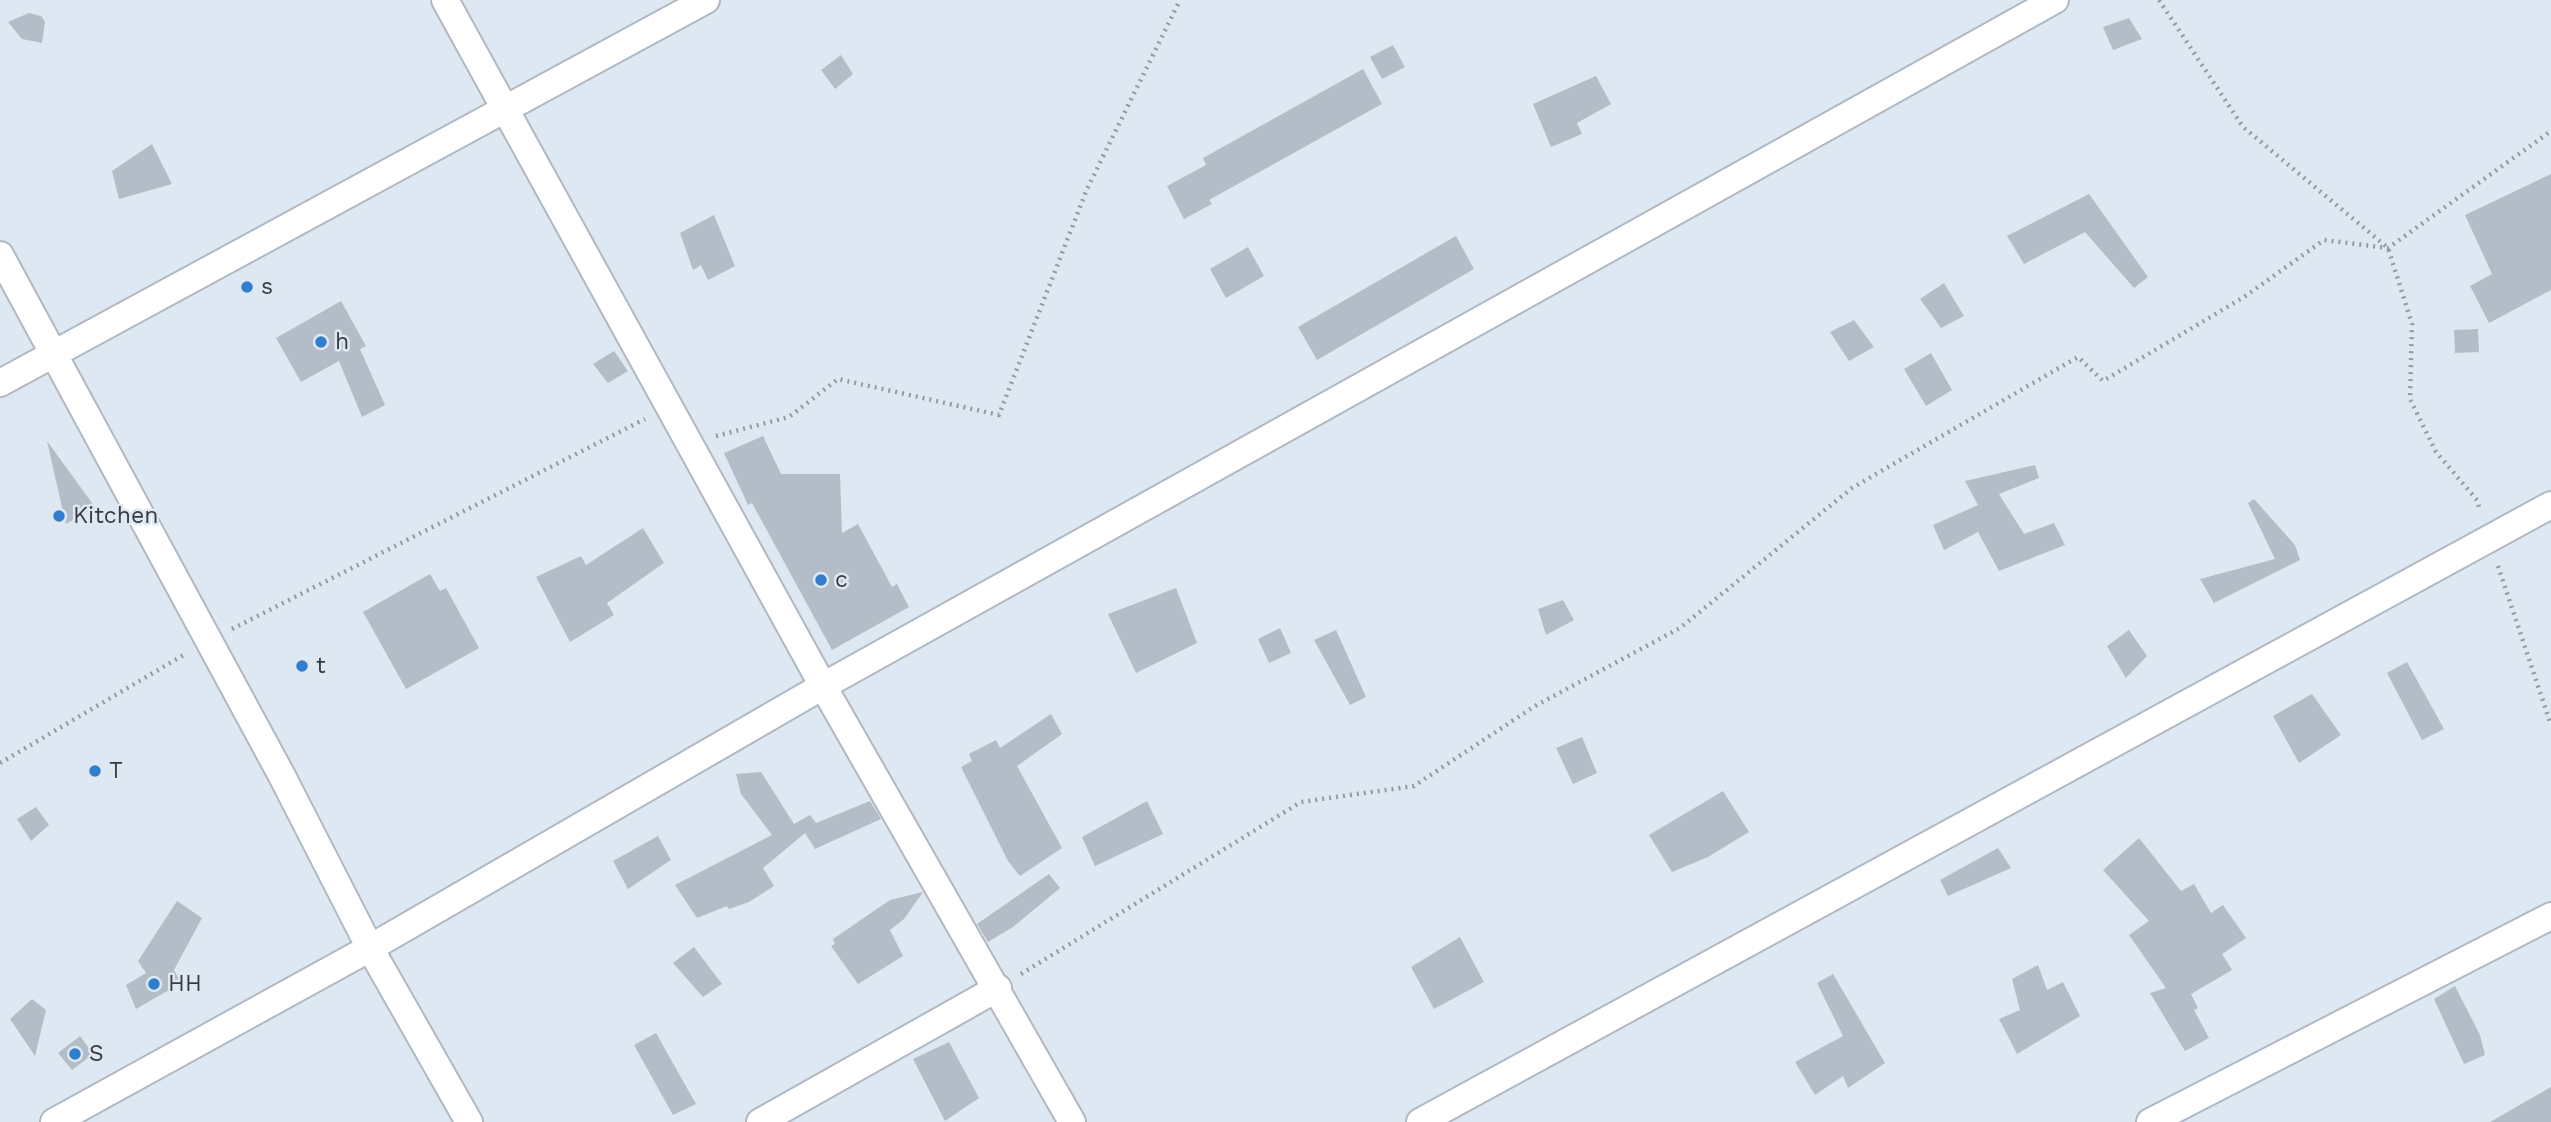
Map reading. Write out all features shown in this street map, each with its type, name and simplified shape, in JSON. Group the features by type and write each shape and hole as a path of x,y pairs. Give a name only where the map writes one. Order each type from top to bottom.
{"street":[{"path":"445,0 823,686 998,988 1072,1122"},
{"path":"0,383 706,0"},
{"path":"54,1122 370,948 823,686 2055,0"},
{"path":"0,255 209,641 370,948 469,1122"},
{"path":"1420,1122 2551,505"},
{"path":"2150,1122 2551,916"},
{"path":"760,1122 998,988"}],"path":[{"path":"706,439 789,417 838,379 999,415 1087,189 1180,0"},
{"path":"2159,0 2243,127 2388,248 2412,324 2410,399 2436,452 2477,500 2551,724"},
{"path":"998,988 1301,802 1414,786 1535,706 1680,628 1853,488 2078,357 2103,381 2244,297 2324,240 2388,248 2551,131"},
{"path":"0,763 209,641 668,407"}],"building":[{"path":"29,13 41,16 45,22 42,43 22,39 8,22"},
{"path":"2129,18 2142,39 2113,50 2103,27"},
{"path":"1393,45 1405,67 1382,79 1370,57"},
{"path":"841,55 853,74 835,89 821,70"},
{"path":"1363,69 1382,104 1209,200 1212,204 1184,219 1167,186 1206,165 1203,158"},
{"path":"1596,76 1611,104 1577,123 1582,134 1551,147 1533,104"},
{"path":"152,144 172,184 119,199 112,171"},
{"path":"2551,174 2551,290 2489,323 2470,286 2492,274 2465,215"},
{"path":"2089,194 2148,277 2134,288 2085,232 2024,264 2007,236"},
{"path":"714,215 735,266 708,280 701,265 693,270 680,233"},
{"path":"1456,236 1474,269 1317,360 1298,327"},
{"path":"1248,247 1264,276 1226,298 1210,269"},
{"path":"1944,283 1964,316 1941,328 1920,299"},
{"name":"h","path":"341,301 366,346 360,349 385,405 362,417 339,361 301,382 276,338"},
{"path":"1854,320 1874,347 1849,361 1830,332"},
{"path":"2478,329 2479,352 2455,353 2454,330"},
{"path":"614,351 628,371 608,383 593,364"},
{"path":"1931,353 1952,390 1926,406 1904,369"},
{"path":"763,436 781,474 840,474 842,533 858,524 892,587 897,584 909,607 832,650 752,503 748,505 724,453"},
{"path":"47,441 95,507 66,524 61,503"},
{"path":"2035,465 2039,478 1999,494 2024,534 2054,523 2065,545 1999,571 1978,532 1944,550 1933,525 1978,505 1965,481"},
{"path":"2254,499 2295,545 2300,560 2214,603 2200,579 2275,559 2248,503"},
{"path":"643,528 664,563 607,603 614,615 570,642 536,577 581,556 586,565"},
{"path":"430,574 440,591 446,588 479,648 406,689 363,612"},
{"path":"1176,588 1197,643 1136,673 1108,614"},
{"path":"1563,600 1574,620 1546,635 1538,609"},
{"path":"1280,628 1291,653 1269,663 1258,639"},
{"path":"1336,630 1366,697 1350,705 1314,640"},
{"path":"2129,630 2147,656 2126,678 2107,646"},
{"path":"2407,662 2444,729 2422,740 2387,673"},
{"path":"2312,694 2341,735 2299,763 2273,716"},
{"path":"1051,714 1062,734 1017,766 1062,848 1020,876 1008,861 961,767 972,761 969,754 996,740 1000,748"},
{"path":"1582,737 1597,773 1573,784 1556,748"},
{"path":"761,772 794,824 810,815 816,823 870,801 881,819 815,849 805,833 763,868 774,886 749,902 729,909 727,906 697,918 675,885 772,835 741,794 736,774"},
{"path":"1723,791 1749,832 1708,857 1672,872 1649,835"},
{"path":"1147,801 1163,834 1095,866 1082,837"},
{"path":"36,807 49,825 31,841 17,819"},
{"path":"658,836 671,860 628,889 613,861"},
{"path":"2139,838 2181,891 2194,884 2211,913 2223,905 2246,938 2222,954 2232,970 2191,994 2198,1008 2194,1010 2209,1038 2185,1051 2150,993 2166,988 2129,935 2149,921 2103,870"},
{"path":"1998,848 2011,868 1948,896 1940,880"},
{"path":"1049,874 1060,888 1013,927 988,942 977,924"},
{"path":"923,892 904,919 890,930 903,956 858,984 831,946 835,944 833,939 890,900"},
{"path":"177,901 202,918 174,970 181,983 136,1009 126,985 146,973 138,961"},
{"path":"1460,937 1484,982 1434,1009 1411,967"},
{"path":"694,947 722,984 703,997 673,963"},
{"path":"2038,965 2047,990 2063,982 2080,1016 2017,1054 1999,1019 2020,1010 2012,979"},
{"path":"1833,974 1885,1063 1848,1088 1843,1076 1815,1095 1795,1062 1843,1036 1817,983"},
{"path":"2455,986 2480,1035 2485,1055 2464,1064 2434,999"},
{"path":"32,999 46,1010 35,1056 10,1019"},
{"path":"656,1033 696,1104 673,1115 634,1045"},
{"name":"S","path":"80,1036 93,1054 72,1070 58,1053"},
{"path":"949,1042 979,1098 945,1121 913,1059"},
{"path":"2551,1087 2551,1122 2490,1122"}],"place":[{"name":"s","path":"247,287"},
{"name":"h","path":"321,342"},
{"name":"Kitchen","path":"59,516"},
{"name":"c","path":"821,580"},
{"name":"t","path":"302,666"},
{"name":"T","path":"95,771"},
{"name":"HH","path":"154,984"},
{"name":"S","path":"75,1054"}]}
